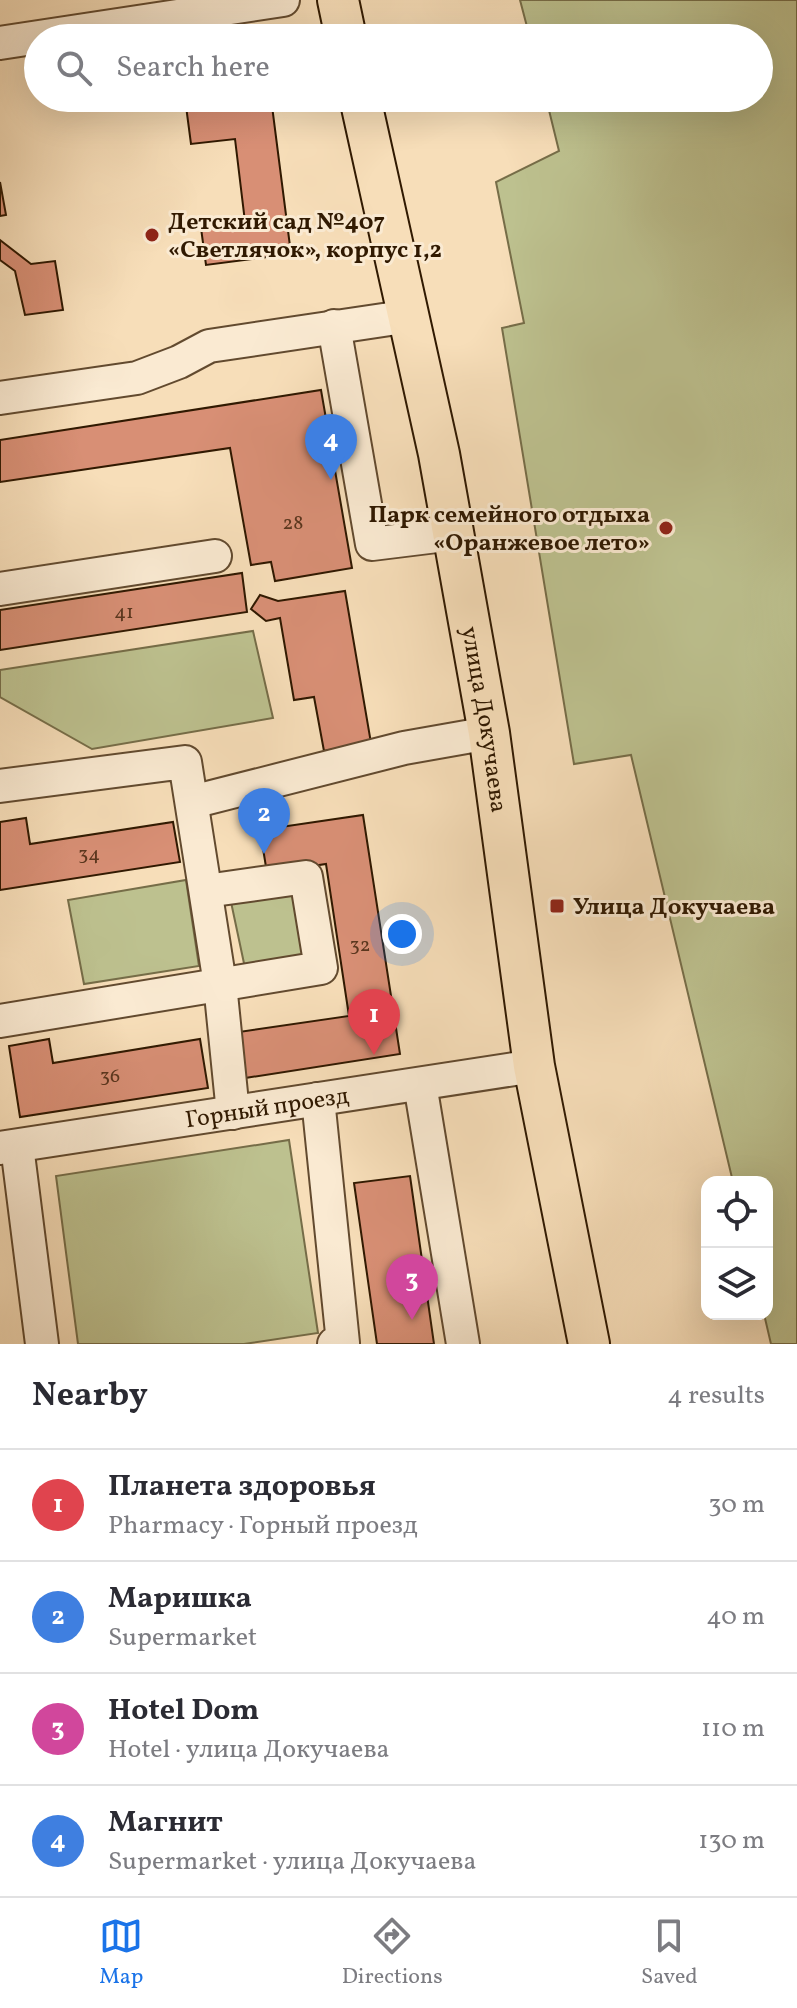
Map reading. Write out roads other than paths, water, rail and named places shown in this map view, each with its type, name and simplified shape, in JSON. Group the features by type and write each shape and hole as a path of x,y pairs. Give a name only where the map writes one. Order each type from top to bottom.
{"main road":[{"path":"338,0 343,24"},
{"name":"улица Докучаева","path":"363,112 410,316 453,534 489,733 534,1066 589,1344"}],"street":[{"path":"125,24 283,0"},
{"path":"0,43 24,39"},
{"path":"0,398 137,378 179,362 209,346 410,316"},
{"path":"334,326 372,544 453,534"},
{"path":"0,589 215,556"},
{"path":"192,802 404,748 489,733"},
{"path":"0,786 185,762 220,984 233,1113"},
{"path":"0,1021 321,968 306,877 206,891"},
{"name":"Горный проезд","path":"8,1147 534,1066"},
{"path":"420,1084 463,1344"},
{"path":"318,1099 343,1343 334,1344"},
{"path":"8,1147 42,1344"}],"place":[{"name":"Детский сад №407 «Светлячок», корпус 1,2","path":"152,235"},
{"name":"Магнит","path":"331,480"},
{"name":"Парк семейного отдыха «Оранжевое лето»","path":"666,528"},
{"name":"Маришка","path":"264,854"},
{"name":"Улица Докучаева","path":"557,906"},
{"name":"Планета здоровья","path":"374,1055"},
{"name":"Hotel Dom","path":"412,1320"}]}
